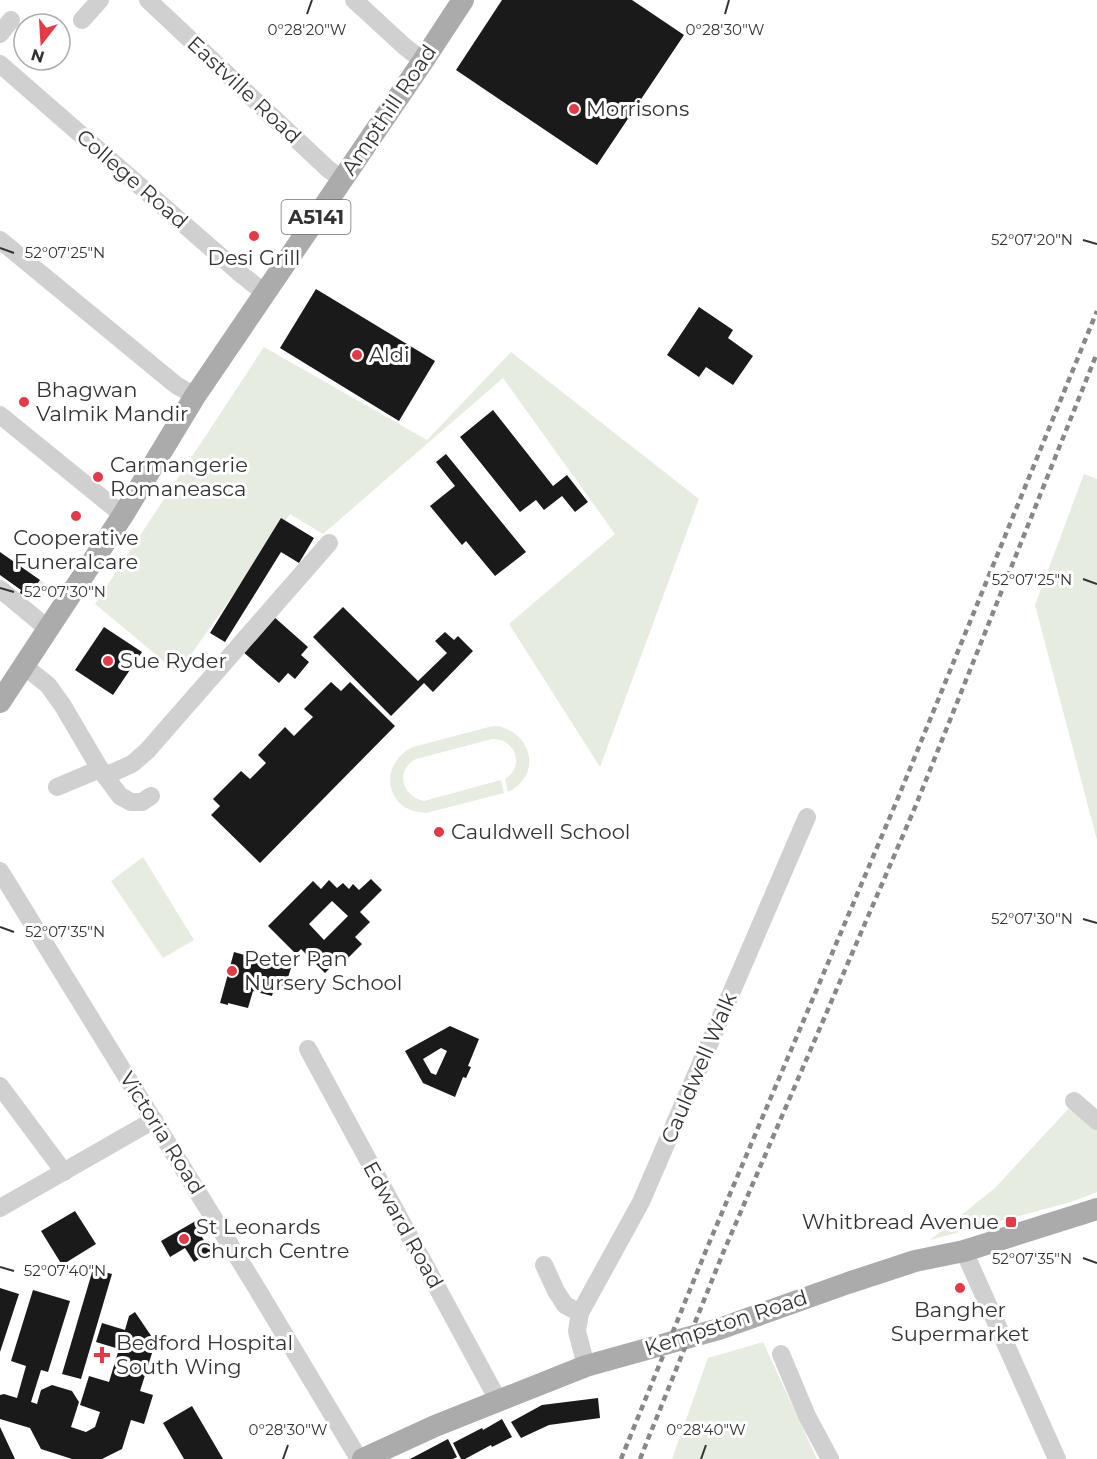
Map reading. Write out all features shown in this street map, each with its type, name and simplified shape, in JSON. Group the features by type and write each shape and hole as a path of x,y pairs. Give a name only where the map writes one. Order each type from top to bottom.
{"main road":[{"name":"Ampthill Road","path":"0,702 123,515 195,396 463,0"},
{"name":"Kempston Road","path":"361,1459 435,1426 586,1366 719,1329 915,1261 964,1251 1097,1209"}],"street":[{"path":"82,20 100,0"},
{"name":"Eastville Road","path":"147,0 328,169 342,179"},
{"path":"354,0 423,61"},
{"name":"College Road","path":"0,64 264,292"},
{"path":"0,240 176,384 195,396"},
{"path":"0,415 123,515"},
{"path":"57,787 132,764 147,751 329,543"},
{"path":"0,589 47,628"},
{"path":"24,666 48,684 102,772 120,796 131,802 142,802 151,796"},
{"name":"Cauldwell Walk","path":"586,1366 577,1331 580,1313 641,1202 807,817"},
{"name":"Victoria Road","path":"0,871 361,1459"},
{"name":"Edward Road","path":"308,1049 498,1400"},
{"path":"0,1086 64,1172"},
{"path":"1074,1101 1097,1121"},
{"path":"0,1208 154,1120"},
{"path":"964,1251 1057,1459"},
{"path":"544,1265 565,1305 580,1313"},
{"path":"781,1354 807,1416 830,1459"}],"shaded area":[{"path":"264,347 427,440 511,352 699,499 600,767 509,624 615,534 503,378 323,534 290,514 178,673 95,604"},
{"path":"1084,474 1097,479 1097,840 1035,605"},
{"path":"40,580 50,586 40,601 30,594"},
{"path":"497,726 519,737 529,756 526,776 519,785 508,792 505,779 515,767 515,754 507,743 492,739 416,759 405,770 404,783 410,794 424,801 501,780 504,793 426,813 408,809 396,799 390,782 391,774 398,758 405,752 413,747"},
{"path":"143,857 194,940 163,958 111,881"},
{"path":"1071,1106 1097,1129 1097,1192 1071,1202 930,1240 995,1188"},
{"path":"763,1342 817,1459 672,1459 708,1358"}],"building":[{"name":"Morrisons","path":"502,0 632,0 684,35 597,165 456,70"},
{"name":"Aldi","path":"316,289 435,361 399,421 280,348"},
{"path":"699,307 733,330 728,338 753,356 733,385 706,367 699,377 667,355"},
{"path":"493,410 553,486 567,475 588,502 575,512 562,496 544,510 536,500 520,512 460,437"},
{"path":"446,454 526,552 495,576 466,541 462,545 430,506 455,486 436,462"},
{"path":"281,518 314,538 299,563 281,552 225,642 210,633"},
{"path":"0,552 40,580 26,597 20,593 21,590 0,575"},
{"path":"343,607 418,681 447,653 435,641 445,632 454,640 458,636 473,651 433,692 424,683 391,716 313,637"},
{"path":"273,616 308,647 301,655 309,662 295,679 288,673 279,683 242,651"},
{"name":"Sue Ryder","path":"104,627 142,652 113,695 75,670"},
{"path":"331,682 341,691 350,682 395,726 260,863 211,815 220,806 213,799 241,771 250,779 266,763 258,755 285,727 294,736 313,717 304,709"},
{"path":"371,879 382,890 360,912 370,922 355,937 362,944 345,961 341,957 325,973 301,949 296,954 268,926 313,881 321,889 329,880 337,888 343,883 349,889 353,884 359,890","holes":["332,901 348,916 324,940 309,924"]},
{"path":"234,952 291,968 285,987 275,985 272,996 253,991 248,1008 220,1003"},
{"path":"450,1026 479,1039 468,1066 471,1067 466,1078 463,1077 455,1097 423,1083 405,1051","holes":["441,1048 447,1051 436,1075 431,1073 423,1059"]},
{"path":"75,1211 96,1244 62,1265 41,1231"},
{"name":"St Leonards Church Centre","path":"199,1219 208,1234 202,1237 211,1252 194,1262 185,1248 170,1257 161,1241"},
{"path":"93,1269 112,1274 81,1379 62,1374"},
{"path":"0,1288 19,1294 0,1352"},
{"path":"33,1290 70,1301 48,1372 41,1370 31,1402 37,1404 41,1390 52,1385 72,1391 79,1402 71,1427 86,1432 95,1427 100,1412 80,1405 89,1376 109,1382 119,1349 96,1342 102,1323 125,1330 129,1316 135,1312 158,1346 153,1350 140,1391 153,1395 144,1424 131,1420 122,1449 102,1459 72,1459 41,1449 30,1428 0,1419 0,1395 17,1398 26,1366 11,1361"},
{"path":"598,1398 600,1418 549,1425 521,1438 511,1422 542,1405"},
{"path":"192,1406 223,1459 184,1459 163,1423"},
{"path":"502,1419 512,1437 461,1459 453,1443"},
{"path":"0,1427 15,1459 0,1459"},
{"path":"448,1439 457,1457 453,1459 410,1459"}],"railway":[{"path":"621,1459 707,1248 898,798 1097,311"},
{"path":"640,1459 723,1253 916,805 1097,353"}],"place":[{"name":"Morrisons","path":"574,109"},
{"name":"Desi Grill","path":"254,236"},
{"name":"Aldi","path":"357,355"},
{"name":"Bhagwan Valmik Mandir","path":"24,402"},
{"name":"Carmangerie Romaneasca","path":"98,477"},
{"name":"Cooperative Funeralcare","path":"76,516"},
{"name":"Sue Ryder","path":"108,661"},
{"name":"Cauldwell School","path":"439,832"},
{"name":"Peter Pan Nursery School","path":"232,971"},
{"name":"Whitbread Avenue","path":"1011,1222"},
{"name":"St Leonards Church Centre","path":"184,1239"},
{"name":"Bangher Supermarket","path":"960,1288"},
{"name":"Bedford Hospital South Wing","path":"102,1355"}]}
